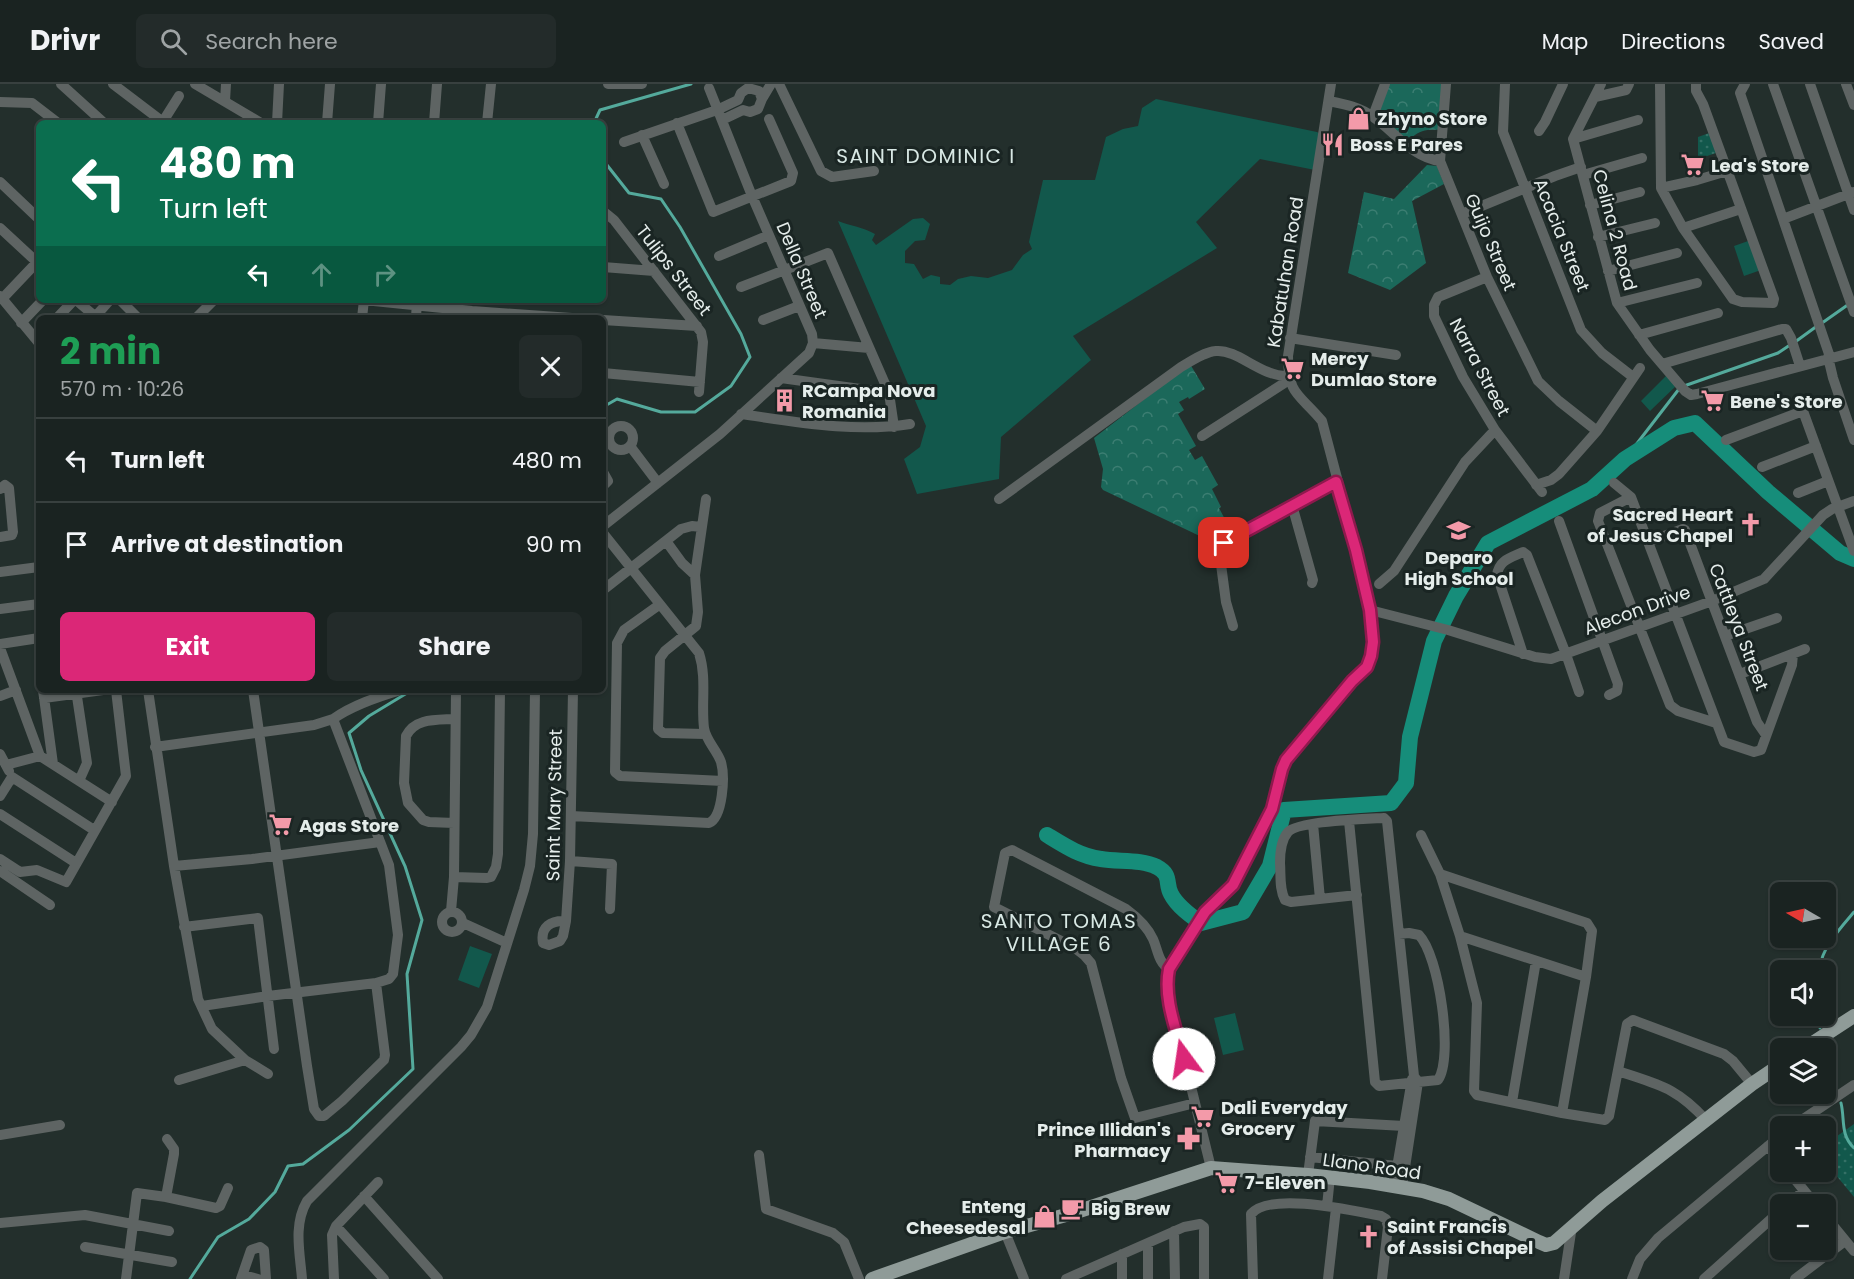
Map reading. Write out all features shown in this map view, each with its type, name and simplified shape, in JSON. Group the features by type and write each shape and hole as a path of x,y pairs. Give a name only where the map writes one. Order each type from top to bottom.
{"main road":[{"path":"1821,1038 1854,1017"},
{"name":"Llano Road","path":"873,1279 1005,1232 1073,1213 1211,1168 1308,1174 1423,1191 1449,1199 1546,1245 1554,1243 1572,1226 1770,1072"}],"street":[{"path":"61,84 101,120"},
{"path":"113,84 159,120"},
{"path":"195,84 256,120"},
{"path":"225,101 226,84"},
{"path":"277,120 279,84"},
{"path":"327,120 330,84"},
{"path":"378,120 381,84"},
{"path":"434,120 437,84"},
{"path":"488,120 491,84"},
{"path":"608,84 642,84"},
{"path":"624,142 677,123 743,110 754,111 760,106 771,84"},
{"path":"779,84 820,171 837,177 874,171"},
{"name":"Kabatuhan Road","path":"1288,378 1290,339 1331,84"},
{"path":"1373,116 1386,84"},
{"path":"1329,101 1353,106 1373,116 1418,154 1424,158 1440,161 1446,84"},
{"name":"Acacia Street","path":"1505,84 1503,132 1581,330 1602,353 1633,377"},
{"path":"1539,131 1563,84"},
{"path":"1573,139 1601,84"},
{"path":"1594,97 1626,90 1629,84"},
{"path":"1660,84 1661,188 1683,228 1733,299 1742,302 1773,303 1774,299 1703,104 1696,91 1696,84"},
{"path":"1773,84 1852,305"},
{"path":"1810,84 1851,193 1854,210"},
{"path":"1846,84 1854,105"},
{"path":"719,115 738,100 744,90 757,87 762,99"},
{"name":"Della Street","path":"606,524 720,435 808,352 813,343 812,334 752,196 709,88"},
{"path":"1742,89 1854,440"},
{"path":"163,120 179,96"},
{"path":"0,102 32,103 54,120"},
{"path":"677,123 713,212 791,181 793,174 769,118"},
{"path":"1573,139 1638,120"},
{"path":"642,135 664,184"},
{"name":"Celina 2 Road","path":"1573,139 1617,303 1685,391 1691,394 1713,390 1800,366"},
{"path":"1462,214 1526,188 1582,171 1642,158"},
{"name":"Guijo Street","path":"1440,161 1487,277 1538,381 1597,431"},
{"path":"1661,188 1727,171"},
{"path":"0,182 36,216"},
{"path":"1590,205 1640,192"},
{"path":"1783,219 1851,193"},
{"path":"1683,228 1741,209"},
{"name":"Tulips Street","path":"606,213 614,220 698,327 703,342 699,387 606,373"},
{"path":"1598,237 1655,223"},
{"path":"0,228 36,260"},
{"path":"719,256 769,235"},
{"path":"741,287 828,253 889,393 894,427"},
{"path":"1608,271 1677,253"},
{"path":"36,264 1,298 36,339"},
{"path":"606,267 654,271"},
{"name":"Narra Street","path":"1487,277 1438,297 1434,305 1434,316 1463,377 1495,430 1539,489 1559,474 1597,431"},
{"path":"1617,303 1696,283"},
{"path":"21,323 40,303"},
{"path":"60,315 72,303"},
{"path":"78,303 92,315"},
{"path":"98,315 108,303"},
{"path":"123,303 135,315"},
{"path":"417,303 473,306 547,315"},
{"path":"763,320 799,306"},
{"path":"1640,335 1718,313"},
{"path":"606,320 698,327"},
{"path":"1665,367 1782,328 1786,329 1792,341 1800,366 1854,352"},
{"path":"1290,339 1396,355"},
{"path":"813,343 869,348"},
{"path":"999,499 1181,367 1210,352 1228,352 1268,373 1288,378 1303,402 1322,421 1336,482 1373,586 1370,613 1373,642 1367,667 1352,681 1286,760 1272,809 1233,885 1211,905 1169,969 1167,978 1169,997 1211,1168"},
{"path":"1597,431 1640,368"},
{"path":"781,378 889,393"},
{"path":"1202,436 1288,378"},
{"path":"1726,440 1801,411 1804,412 1854,551"},
{"path":"741,414 836,427 894,427 910,424"},
{"path":"622,426 632,432 633,439 630,446 622,450 607,447 610,433 615,427 622,426"},
{"path":"1373,586 1394,571 1465,462 1495,430"},
{"path":"630,446 658,483"},
{"path":"1762,467 1816,446"},
{"path":"1798,493 1828,481"},
{"path":"1233,626 1226,602 1220,557 1221,547 1228,540 1336,482"},
{"path":"1614,483 1631,497 1724,742 1759,752 1792,665 1793,654"},
{"path":"0,537 12,536 13,532 9,488 3,487"},
{"path":"1631,497 1602,511 1598,518 1670,705 1678,711 1716,723"},
{"path":"705,734 663,733 658,729 660,658 665,651 696,626 695,575 706,499"},
{"name":"Alecon Drive","path":"1370,613 1395,615 1403,620 1448,630 1546,659 1640,628 1764,579 1827,512 1854,501"},
{"path":"1292,505 1312,583"},
{"path":"1559,521 1618,687 1617,691 1610,695"},
{"path":"606,588 686,527 701,527"},
{"name":"Cattleya Street","path":"1648,542 1685,530 1757,722 1766,735"},
{"path":"571,816 709,823 716,818 718,812 723,781 721,760 705,734 703,668 699,653 658,605 606,537"},
{"path":"666,541 682,563 695,575"},
{"path":"1523,654 1497,575 1497,569 1502,561 1523,552 1527,555 1579,692"},
{"path":"0,572 36,569"},
{"path":"0,609 36,604"},
{"path":"658,605 624,630 617,643 615,772 620,776 723,781"},
{"path":"1725,636 1777,618"},
{"path":"36,639 0,646 40,756"},
{"path":"1740,674 1805,649"},
{"path":"0,696 16,690"},
{"path":"25,713 44,699 72,693"},
{"path":"77,693 87,763 79,781"},
{"path":"0,859 20,872 37,870 66,882 126,775 116,693"},
{"path":"148,693 174,867 198,999 212,1029 245,1060 268,1074"},
{"path":"253,693 314,1109 319,1116 324,1116 342,1101 384,1060 376,983"},
{"path":"155,747 324,724 344,711 392,693"},
{"path":"456,693 454,877 451,911 443,918 444,928 454,932 460,929 463,923"},
{"path":"454,877 489,878 496,867 500,693"},
{"path":"302,1279 298,1226 307,1201 471,1035 486,1007 525,890 532,849 535,693"},
{"name":"Saint Mary Street","path":"566,921 570,861 573,693"},
{"path":"44,699 53,764"},
{"path":"454,719 428,720 409,729 406,736 404,783 408,803 423,820 454,822"},
{"path":"202,1006 376,983 389,979 393,974 398,935 389,865 333,720"},
{"path":"94,830 12,777 2,759 40,756 112,802"},
{"path":"0,796 12,777"},
{"path":"0,814 76,863"},
{"path":"1357,896 1288,902 1285,900 1281,892 1280,857 1286,835 1294,828 1313,824 1384,818 1387,821 1414,1080 1398,1186"},
{"path":"1349,821 1375,1082 1379,1086 1414,1080 1438,1080 1442,1075 1444,1048 1441,998 1435,965 1422,939 1414,933 1399,934"},
{"path":"1313,824 1320,899"},
{"path":"1421,835 1440,874 1460,936 1477,1003 1474,1091 1477,1095 1605,1120 1609,1116 1628,1024 1633,1020 1724,1054 1733,1061 1752,1084"},
{"path":"174,867 380,842"},
{"path":"1169,969 1161,962 1149,932 1126,909 1012,850 1005,853 994,907 1075,948 1091,963 1121,1078 1134,1118 1195,1103"},
{"path":"570,861 612,864 610,909"},
{"path":"0,872 50,905"},
{"path":"1440,874 1587,923 1592,931 1562,1113"},
{"path":"451,911 458,913 463,923 507,944"},
{"path":"184,927 258,918 274,1049"},
{"path":"1460,936 1586,977"},
{"path":"1512,1102 1536,961"},
{"path":"179,1080 245,1060"},
{"path":"1618,1071 1666,1086 1681,1095 1706,1120"},
{"path":"1398,1186 1397,1166 1414,1080"},
{"path":"1808,1116 1854,1085"},
{"path":"1308,1174 1314,1123 1318,1119 1404,1126"},
{"path":"0,1135 60,1125"},
{"path":"166,1197 174,1154 174,1149 167,1139"},
{"path":"1632,1279 1640,1259 1658,1238 1768,1146 1770,1148"},
{"path":"759,1155 766,1209 839,1237 844,1242 859,1279"},
{"path":"1310,1156 1397,1166"},
{"path":"1328,1279 1332,1207 1330,1177"},
{"path":"334,1279 332,1236 336,1226 378,1182"},
{"path":"1797,1182 1807,1194"},
{"path":"126,1279 137,1193 216,1208 220,1206 228,1188"},
{"path":"1800,1194 1804,1191"},
{"path":"364,1196 438,1279"},
{"path":"1253,1279 1251,1214 1262,1205 1284,1203 1332,1207 1381,1216 1386,1219 1388,1227 1382,1279"},
{"path":"0,1223 85,1215 170,1231"},
{"path":"1704,1279 1770,1220"},
{"path":"1068,1279 1174,1231 1200,1224 1204,1227 1204,1279"},
{"path":"336,1226 384,1279"},
{"path":"1564,1279 1572,1226"},
{"path":"1836,1230 1854,1251"},
{"path":"1174,1231 1175,1279"},
{"path":"1005,1232 1024,1279"},
{"path":"1796,1279 1845,1241"},
{"path":"1148,1243 1148,1279"},
{"path":"84,1247 172,1262"},
{"path":"258,1279 242,1277 251,1250 260,1247 264,1250 266,1279"},
{"path":"1122,1254 1122,1279"},
{"path":"1096,1266 1096,1279"}],"green space":[{"path":"1387,84 1444,84 1440,130 1418,133 1412,137 1411,144 1375,115"},
{"path":"1156,99 1317,132 1320,134 1315,170 1260,159 1196,222 1217,248 1073,336 1091,360 1001,437 999,479 917,494 904,459 920,447 926,426 838,221 875,234 872,240 876,245 913,219 923,218 930,224 925,240 915,241 905,251 905,263 914,264 923,279 931,275 940,277 940,284 950,285 958,279 971,276 988,278 1012,270 1023,255 1032,249 1029,242 1043,180 1095,180 1106,137 1123,129 1138,126 1142,108"},
{"path":"1712,132 1719,152 1698,159 1698,137"},
{"path":"1427,165 1437,166 1444,184 1412,201 1426,263 1390,290 1348,273 1364,192 1394,199"},
{"path":"1751,240 1761,270 1744,276 1734,246"},
{"path":"1190,364 1205,389 1179,402 1184,410 1178,414 1196,446 1189,450 1195,460 1202,456 1218,485 1212,489 1228,525 1204,538 1103,490 1101,487 1103,469 1094,438"},
{"path":"1666,376 1676,386 1650,411 1641,401"},
{"path":"470,946 492,954 479,988 458,980"},
{"path":"1235,1013 1244,1050 1223,1055 1214,1018"},
{"path":"1854,1124 1854,1197 1836,1175 1836,1137"}],"waterway":[{"path":"595,120 600,110 691,84"},
{"path":"606,164 629,193 661,199 680,227 741,334 750,357 731,386 695,412 661,412 617,399 606,405"},
{"path":"1822,323 1849,304"},
{"path":"1795,342 1817,326"},
{"path":"1684,386 1778,353 1790,345"},
{"path":"1625,459 1679,389"},
{"path":"1047,835 1086,856 1151,864 1157,867 1165,873 1169,890 1177,903 1201,923 1243,912 1270,866 1284,810 1391,803 1406,783 1410,737 1434,641 1456,596 1488,543 1592,489 1625,459 1674,428 1695,423 1768,492 1840,553 1854,559"},
{"path":"190,1279 218,1237 249,1219 275,1192 288,1166 303,1164 349,1130 413,1069 407,974 422,920 405,866 361,770 349,733 369,716 407,693"},
{"path":"1822,960 1827,948 1854,912"},
{"path":"1841,1103 1845,1132 1854,1148"}],"place":[{"name":"Zhyno Store","path":"1359,118"},
{"name":"Boss E Pares","path":"1332,144"},
{"name":"Lea's Store","path":"1693,165"},
{"name":"Mercy Dumlao Store","path":"1293,368"},
{"name":"RCampa Nova Romania","path":"784,400"},
{"name":"Bene's Store","path":"1712,401"},
{"name":"Sacred Heart of Jesus Chapel","path":"1751,524"},
{"name":"Deparo High School","path":"1459,531"},
{"name":"Agas Store","path":"281,825"},
{"name":"Dali Everyday Grocery","path":"1203,1117"},
{"name":"Prince Illidan's Pharmacy","path":"1189,1139"},
{"name":"7-Eleven","path":"1227,1182"},
{"name":"Big Brew","path":"1073,1208"},
{"name":"Enteng Cheesedesal","path":"1044,1216"},
{"name":"Saint Francis of Assisi Chapel","path":"1369,1236"}],"district":[{"name":"SAINT DOMINIC I","path":"926,156"},
{"name":"SANTO TOMAS VILLAGE 6","path":"1059,932"}],"route":[{"path":"1184,1059 1167,987 1172,962 1205,912 1233,885 1272,809 1286,760 1352,681 1367,667 1373,642 1366,588 1336,482 1224,543"}]}
